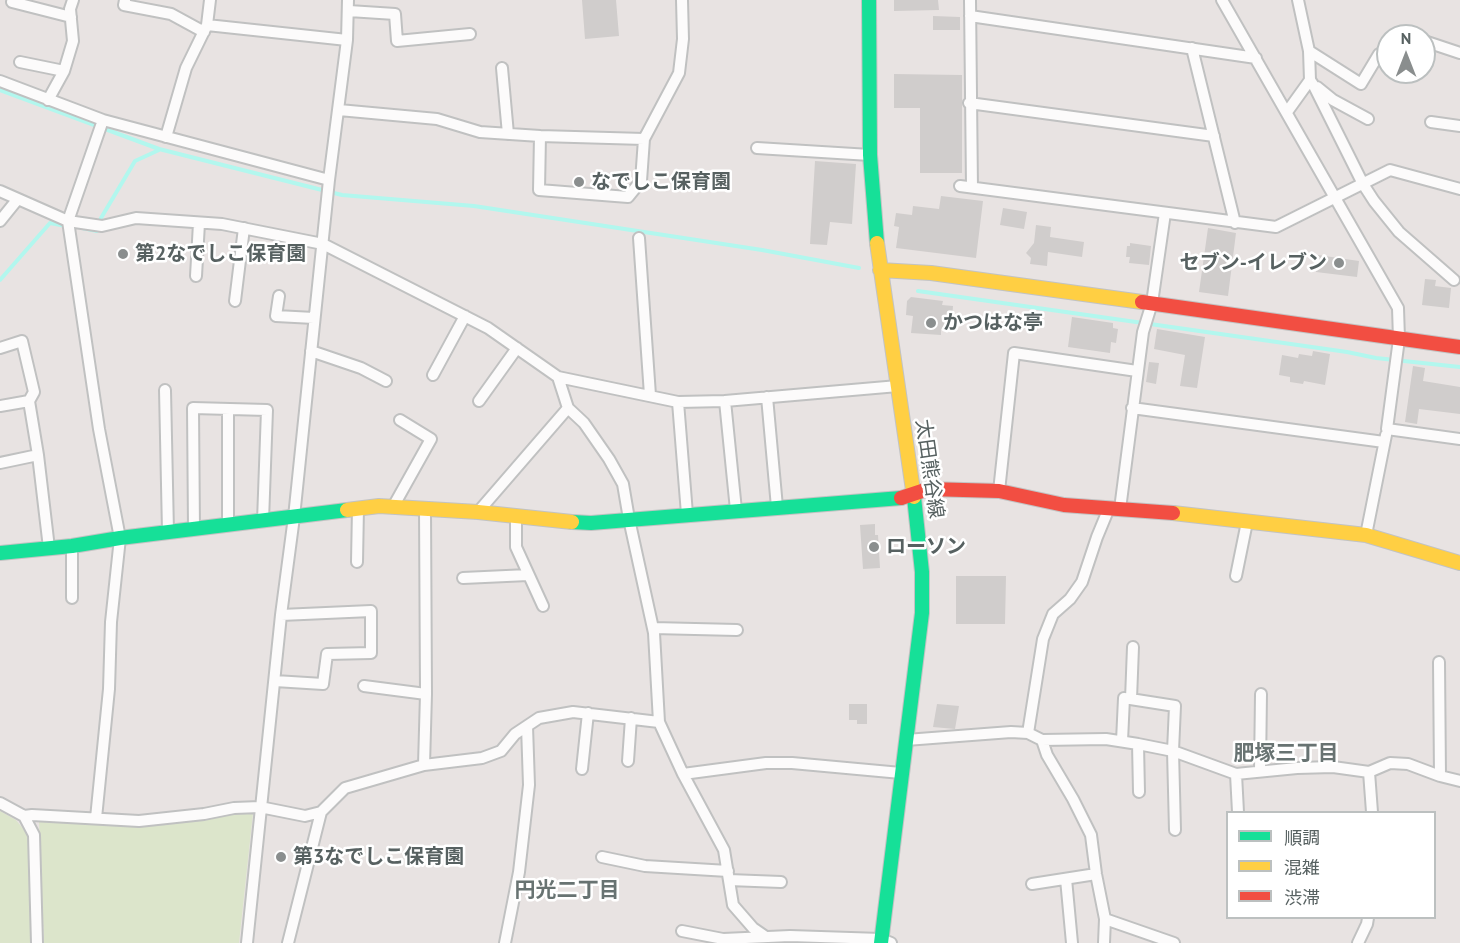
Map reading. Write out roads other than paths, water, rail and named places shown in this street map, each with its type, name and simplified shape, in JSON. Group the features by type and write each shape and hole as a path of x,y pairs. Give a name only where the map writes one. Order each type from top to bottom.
{"street":[{"path":"48,100 64,71 74,41 71,17 73,0"},
{"path":"125,0 124,5 171,14 206,28 347,40"},
{"path":"166,137 186,68 206,28 210,0"},
{"path":"540,136 539,190 628,197 641,181 644,139 679,73 683,39 682,0"},
{"name":"太田熊谷線","path":"869,0 870,154 880,270 914,493 922,572 922,613 901,773 884,942"},
{"path":"970,0 966,187 1276,227 1390,170 1460,189"},
{"path":"1222,0 1398,308 1398,345 1387,429 1366,535"},
{"path":"1298,0 1309,51 1312,83 1362,183 1399,232 1458,279"},
{"path":"12,2 71,17"},
{"path":"247,943 328,182 347,40 348,6 395,14 397,41 470,34"},
{"path":"970,16 1256,58"},
{"path":"1436,45 1460,53"},
{"path":"1192,48 1235,223"},
{"path":"1309,51 1361,84 1376,59"},
{"path":"20,62 64,71"},
{"path":"502,68 508,134"},
{"path":"0,81 103,120 328,182"},
{"path":"1287,112 1312,83"},
{"path":"1312,83 1333,100 1368,119"},
{"path":"969,103 1214,136"},
{"path":"339,110 437,119 480,132 644,139"},
{"path":"96,818 109,689 111,622 120,538 99,429 68,221 103,120"},
{"path":"1431,122 1460,126"},
{"path":"757,147 870,154"},
{"path":"0,191 68,221 102,226 136,218 222,224 323,244 488,328 558,377 678,402 725,401 898,386"},
{"path":"0,221 17,200"},
{"path":"1028,733 1043,639 1053,614 1070,599 1082,582 1097,537 1115,508 1143,332 1152,303 1165,213"},
{"path":"196,276 199,222"},
{"path":"235,301 244,228"},
{"path":"639,238 650,395"},
{"path":"880,270 953,276 1152,303 1398,345 1460,347"},
{"path":"279,296 276,316 314,318"},
{"path":"434,375 465,316"},
{"path":"0,348 22,340 34,392 28,401 38,455 49,548"},
{"path":"479,402 517,348"},
{"path":"311,351 361,368 386,381"},
{"path":"999,490 1014,353 1137,371"},
{"path":"558,377 568,408 584,423 623,484 653,628 659,722 683,774 724,850 733,905 753,928 766,937"},
{"path":"165,390 168,532"},
{"path":"767,397 777,507"},
{"path":"0,406 28,401"},
{"path":"725,401 736,510"},
{"path":"678,402 687,514"},
{"path":"194,529 193,408 267,410 264,521"},
{"path":"478,512 568,408"},
{"path":"1132,408 1384,442"},
{"path":"228,409 228,525"},
{"path":"393,507 431,439 400,420"},
{"path":"1387,429 1460,439"},
{"path":"0,463 38,455"},
{"path":"0,553 72,546 358,508 393,507 478,512 580,522 900,498 928,489 999,490 1064,505 1199,515 1366,535 1460,563"},
{"path":"357,562 358,508"},
{"path":"424,509 426,694 424,765"},
{"path":"516,516 516,547 543,606"},
{"path":"1236,576 1247,522"},
{"path":"72,546 72,598"},
{"path":"463,578 528,575"},
{"path":"275,681 323,684 327,654 371,653 371,610 281,615"},
{"path":"653,628 736,630"},
{"path":"1131,699 1133,647"},
{"path":"1439,662 1440,776"},
{"path":"364,686 426,694"},
{"path":"1260,770 1261,694"},
{"path":"1122,741 1124,698 1175,706 1173,751 1175,830"},
{"path":"288,943 321,812 345,788 424,765 482,758 501,751 514,734 539,718 573,711 659,722"},
{"path":"582,769 588,713"},
{"path":"627,761 631,718"},
{"path":"505,943 519,872 529,785 527,726"},
{"path":"906,740 1011,732 1028,733 1042,740 1106,739 1138,744 1173,751 1236,774 1260,770 1333,767 1369,772 1390,763 1408,764 1460,781"},
{"path":"1042,740 1047,755 1091,835 1105,919 1104,943"},
{"path":"1138,744 1139,792"},
{"path":"683,774 766,763 792,763 901,773"},
{"path":"1369,772 1372,811"},
{"path":"1236,774 1238,811"},
{"path":"0,803 24,816 140,821 204,814 234,808 260,807 305,816 321,812"},
{"path":"24,816 34,835 37,943"},
{"path":"602,857 645,866 781,882"},
{"path":"1032,884 1096,874"},
{"path":"1066,879 1072,943"},
{"path":"1105,919 1174,943"},
{"path":"1358,943 1368,919"},
{"path":"682,931 723,941 766,937 884,942"}],"waterway":[{"path":"0,90 159,149 342,195 474,206 762,250 859,268"},
{"path":"82,228 97,231 101,218 135,161 159,150"},
{"path":"0,280 50,223 66,226"},
{"path":"918,291 1376,358 1460,367"}],"place":[{"name":"なでしこ保育園","path":"579,182"},
{"name":"第2なでしこ保育園","path":"123,254"},
{"name":"セブン-イレブン","path":"1339,263"},
{"name":"かつはな亭","path":"931,323"},
{"name":"ローソン","path":"874,547"},
{"name":"第3なでしこ保育園","path":"281,857"}],"district":[{"name":"肥塚三丁目","path":"1286,754"},
{"name":"円光二丁目","path":"567,891"}]}
